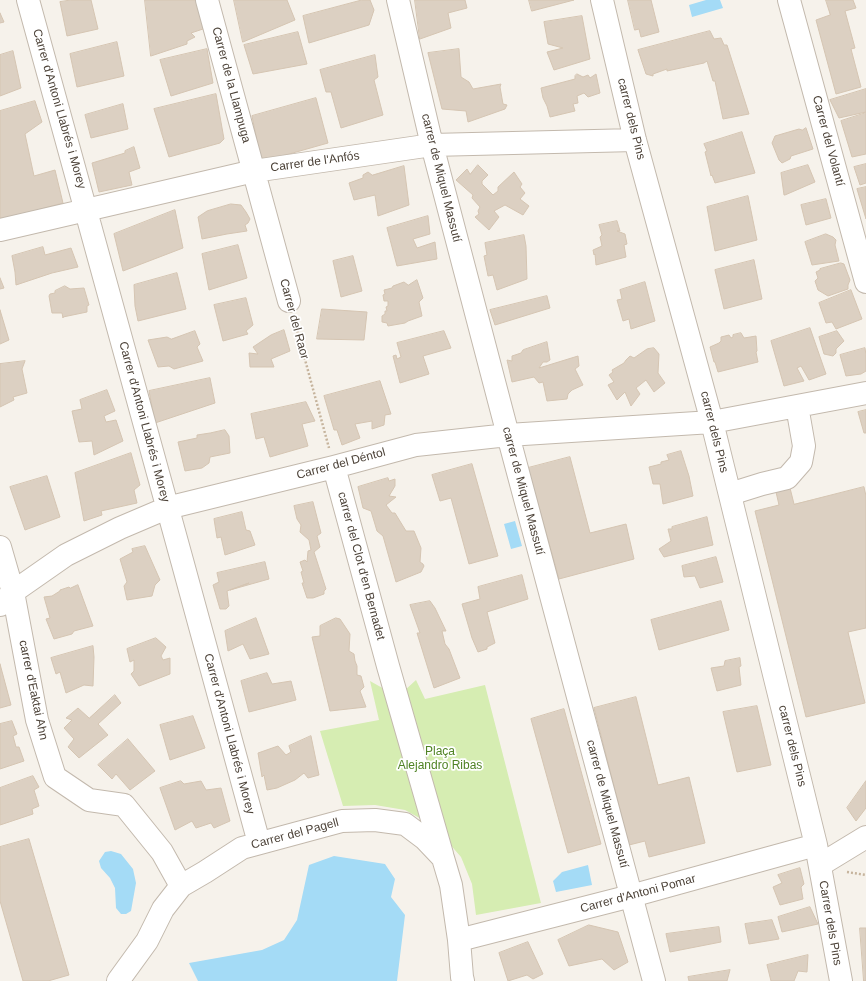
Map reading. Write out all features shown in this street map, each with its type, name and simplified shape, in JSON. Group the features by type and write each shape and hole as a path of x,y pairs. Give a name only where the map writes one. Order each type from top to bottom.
{"street":[{"name":"Carrer d'Antoni Llabrés i Morey","path":"28,0 87,210 259,843"},
{"name":"Carrer de la Llampuga","path":"207,0 254,171"},
{"name":"carrer de Miquel Massutí","path":"398,0 432,145 654,981"},
{"name":"carrer dels Pins","path":"602,0 635,140 712,422 818,855"},
{"name":"Carrer del Volantí","path":"789,0 866,282"},
{"name":"Carrer de l'Anfós","path":"0,230 254,171 432,145 635,140"},
{"name":"Carrer del Raor","path":"254,171 289,301"},
{"name":"Carrer del Déntol","path":"7,599 66,555 120,528 167,508 416,445 508,435 712,422 866,393"},
{"path":"730,494 787,478 801,462 804,446 797,406"},
{"name":"carrer del Clot d'en Bernadet","path":"334,466 388,666 443,858"},
{"name":"carrer d'Eaktai Ahn","path":"0,548 7,599 37,720 55,777 89,800 124,805 162,852 181,886"},
{"name":"Carrer del Pagell","path":"118,981 147,941 163,909 181,886 206,872 242,848 342,821 375,820 405,824 425,839 443,858 451,885 463,981"},
{"name":"Carrer d'Antoni Pomar","path":"459,940 631,896 818,855 866,837"},
{"name":"Carrer dels Pins","path":"818,855 841,981"}],"path":[{"name":"Carrer del Raor","path":"289,301 334,466"},
{"path":"841,870 854,874 866,875"}],"green space":[{"name":"Plaça Alejandro Ribas","path":"416,680 425,699 485,685 541,903 476,915 472,884 461,857 434,826 405,810 375,805 343,806 320,731 379,720 370,681 386,690 404,691"}],"water":[{"path":"706,0 720,0 723,8 692,17 689,5"},
{"path":"515,521 522,546 511,549 504,524"},
{"path":"111,851 121,854 133,869 136,883 131,911 126,914 121,914 116,908 115,888 110,878 101,868 99,861 105,852"},
{"path":"334,856 385,864 395,879 391,897 405,915 397,981 198,981 189,963 262,950 284,940 297,920 309,865"},
{"path":"588,865 592,885 556,892 553,881 562,872"}],"building":[{"path":"71,0 91,0 98,29 67,36 60,2"},
{"path":"145,0 198,0 206,28 191,33 195,37 187,41 187,44 151,56"},
{"path":"234,0 287,0 295,20 243,42"},
{"path":"362,0 370,0 374,10 369,25 309,43 303,16"},
{"path":"415,0 465,0 467,8 448,13 451,28 420,39"},
{"path":"529,0 574,0 532,11"},
{"path":"628,0 651,0 659,32 641,37 639,29 635,30"},
{"path":"826,0 853,0 856,8 845,11 855,48 851,49 861,87 836,94 816,20 830,15"},
{"path":"0,13 4,22 0,23"},
{"path":"582,16 590,59 554,70 547,52 563,48 548,44 544,22"},
{"path":"710,31 714,39 721,38 724,45 727,45 749,114 723,119 715,81 713,81 707,61 704,63 667,71 667,69 653,74 653,76 646,74 638,50"},
{"path":"298,32 307,64 253,74 244,45"},
{"path":"117,42 124,76 77,87 70,54"},
{"path":"207,49 213,83 171,96 160,60"},
{"path":"459,49 461,77 469,82 473,89 501,84 500,87 503,104 507,105 505,109 468,122 466,111 442,109 428,53"},
{"path":"13,51 21,88 0,96 0,55"},
{"path":"375,55 378,77 374,80 383,115 341,128 331,92 326,92 320,70"},
{"path":"577,74 583,77 588,75 590,78 596,74 600,93 588,97 584,93 577,96 578,103 573,104 575,111 550,117 541,88 575,79"},
{"path":"866,89 866,112 839,118 830,100"},
{"path":"216,94 224,139 220,143 169,157 154,109"},
{"path":"316,98 328,143 261,162 252,116"},
{"path":"35,101 42,122 25,134 34,176 55,170 63,203 0,220 0,111"},
{"path":"123,104 128,129 91,138 85,115"},
{"path":"866,113 866,154 852,157 841,121"},
{"path":"806,128 813,149 791,156 790,159 782,163 779,160 772,143 775,136"},
{"path":"742,132 755,173 715,183 712,175 711,176 705,152 707,151 704,144"},
{"path":"134,147 140,168 129,172 132,185 99,192 92,163 125,153 125,151"},
{"path":"866,164 866,183 860,185 854,167"},
{"path":"478,165 488,175 482,181 482,184 493,195 498,191 498,187 514,172 522,184 520,187 525,193 520,199 529,206 523,215 505,205 494,211 499,217 489,230 475,217 479,214 478,211 480,207 472,198 473,195 456,180 467,169 470,174"},
{"path":"808,165 815,182 784,195 781,173"},
{"path":"404,166 409,205 378,216 375,195 354,200 349,183 363,178 363,175 368,172 372,175"},
{"path":"866,187 866,219 857,189"},
{"path":"748,196 757,240 715,251 707,207"},
{"path":"826,199 831,218 806,225 801,205"},
{"path":"231,204 241,205 246,212 250,219 245,225 247,231 202,239 198,217 207,211"},
{"path":"175,210 183,248 123,271 114,234"},
{"path":"428,216 430,234 413,239 417,248 435,242 437,259 397,266 387,228"},
{"path":"617,221 620,231 617,231 625,234 627,244 624,245 626,257 596,265 593,250 602,246 600,237 602,235 599,225"},
{"path":"826,234 836,240 835,245 839,261 812,265 805,242"},
{"path":"524,235 526,246 527,279 497,290 493,275 488,276 484,256 487,255 485,243"},
{"path":"238,245 247,278 209,290 202,254"},
{"path":"43,247 45,255 71,248 78,267 52,273 16,285 12,256"},
{"path":"353,256 362,291 341,297 333,261"},
{"path":"754,260 762,299 724,309 715,270"},
{"path":"841,263 844,264 850,280 848,289 828,296 818,290 815,281 818,278 816,272 820,269"},
{"path":"177,273 186,309 138,321 135,306 134,285"},
{"path":"0,278 4,288 0,289"},
{"path":"417,280 423,298 419,302 422,316 405,323 388,326 387,323 382,322 382,316 385,314 385,311 387,311 386,307 388,306 388,301 384,301 384,290 404,282 408,285"},
{"path":"645,282 655,321 631,329 629,319 623,321 617,300 622,299 620,290"},
{"path":"65,286 70,289 84,288 89,305 87,306 87,312 63,318 62,313 52,313 49,296"},
{"path":"851,290 862,319 836,329 832,322 826,323 819,303"},
{"path":"547,296 550,308 495,325 490,310"},
{"path":"246,298 253,325 246,331 248,334 223,341 214,305"},
{"path":"322,309 367,312 364,340 317,339"},
{"path":"0,310 9,340 0,344"},
{"path":"810,328 826,374 809,380 801,366 797,368 804,381 784,386 771,341"},
{"path":"284,330 290,351 271,359 274,367 250,367 249,353 258,354 253,347 271,335"},
{"path":"195,331 200,344 197,347 203,361 174,369 169,366 158,367 148,340 167,337 171,339"},
{"path":"444,331 451,348 423,356 429,374 400,383 393,356 396,355 397,359 401,357 397,343"},
{"path":"837,331 844,341 836,349 836,353 833,356 824,354 819,337"},
{"path":"741,333 744,338 756,336 756,352 758,362 718,372 710,347 719,343 721,341 721,337 729,335 731,338 733,335"},
{"path":"547,342 550,360 543,362 539,368 578,356 579,366 575,369 583,385 572,390 568,394 567,399 547,401 543,382 539,383 534,377 512,382 507,360 512,361 512,356 521,353 523,350"},
{"path":"654,348 659,354 658,373 665,383 654,392 646,380 636,388 640,394 631,406 625,392 617,400 608,385 614,382 609,375 613,372 612,370 624,363 630,356 634,358 647,349"},
{"path":"865,348 866,371 861,374 846,376 840,355"},
{"path":"25,361 22,369 27,393 13,397 14,400 0,407 0,364"},
{"path":"210,378 215,403 155,423 149,391"},
{"path":"380,381 391,414 385,415 384,425 372,429 372,421 355,424 360,438 342,445 337,430 334,430 324,396"},
{"path":"107,390 115,411 104,416 106,422 116,420 123,441 94,455 92,441 79,442 72,411 82,409 80,400"},
{"path":"306,402 315,421 302,424 308,446 270,457 264,437 256,439 251,414"},
{"path":"866,410 866,433 864,433 858,412"},
{"path":"225,430 229,436 230,453 210,457 209,463 202,468 185,471 178,442 197,438 197,435"},
{"path":"681,451 689,476 693,496 663,504 660,484 653,484 649,467 669,460 667,455"},
{"path":"131,453 140,485 134,490 137,503 101,511 102,515 84,521 75,473"},
{"path":"570,457 590,533 626,524 634,559 559,579 528,468"},
{"path":"472,464 498,556 469,564 451,498 440,501 432,475"},
{"path":"47,476 60,517 25,530 10,487"},
{"path":"388,478 389,481 395,479 395,486 389,496 396,497 386,505 392,513 395,513 406,531 414,531 421,548 420,562 424,566 421,572 396,582 383,536 377,531 371,511 363,508 358,487"},
{"path":"864,487 866,496 866,628 848,632 865,703 806,717 755,511 779,505 776,492 790,488 794,504"},
{"path":"313,502 321,533 317,536 320,547 314,552 326,589 324,594 313,598 307,598 302,583 304,583 301,572 303,571 300,562 305,560 307,562 308,551 311,550 309,540 300,532 301,525 297,519 294,506"},
{"path":"242,512 246,530 250,531 255,545 225,555 221,537 217,538 214,519"},
{"path":"707,517 713,545 664,557 659,549 671,541 668,529"},
{"path":"145,546 160,580 155,585 152,596 127,600 124,586 127,582 120,559 133,552 132,549"},
{"path":"716,557 723,582 700,588 695,576 684,577 682,566"},
{"path":"265,562 269,579 230,590 249,583 227,591 229,606 226,609 220,609 213,585 219,582 217,573"},
{"path":"522,575 528,599 487,612 495,643 487,647 487,649 478,652 472,638 462,604 480,599 478,587"},
{"path":"78,585 93,626 74,631 72,634 54,639 46,619 50,618 44,597 52,596 60,590"},
{"path":"430,601 446,631 442,631 445,644 449,649 460,678 434,688 417,633 420,633 410,605"},
{"path":"721,601 729,630 659,650 651,620"},
{"path":"256,618 269,654 250,659 243,644 228,651 225,631"},
{"path":"336,618 340,619 350,634 349,651 354,654 357,666 357,675 361,676 364,687 360,691 366,707 330,711 312,637 320,636 320,626"},
{"path":"156,638 166,647 161,656 163,660 170,658 170,674 139,686 131,674 134,671 134,660 130,662 127,649"},
{"path":"93,646 93,686 84,685 66,693 60,672 56,674 51,658"},
{"path":"740,658 741,666 739,667 741,685 717,691 711,668 724,666 725,661"},
{"path":"0,664 11,705 0,708"},
{"path":"267,673 272,684 291,681 296,700 249,712 241,681"},
{"path":"115,695 121,703 98,724 108,735 79,758 68,747 74,739 64,728 72,720 66,718 78,708 89,718"},
{"path":"636,697 658,785 689,777 705,843 649,857 645,841 629,845 594,708"},
{"path":"757,706 771,765 737,772 723,712"},
{"path":"564,709 601,844 568,853 531,719"},
{"path":"193,716 205,748 170,760 160,725"},
{"path":"12,721 17,734 13,736 16,747 19,747 24,761 0,769 0,724"},
{"path":"311,736 319,775 308,778 304,773 295,780 277,788 267,790 264,775 262,777 258,753 278,746 286,755 291,752 289,746"},
{"path":"128,739 155,771 130,790 116,774 112,779 98,765"},
{"path":"33,776 39,787 34,790 39,806 32,809 33,814 0,825 0,788"},
{"path":"181,781 184,784 201,781 206,790 221,788 230,821 214,828 211,823 196,828 192,821 175,830 160,788"},
{"path":"866,781 866,808 856,821 847,808"},
{"path":"29,839 69,975 48,981 23,981 0,901 0,847"},
{"path":"800,868 804,884 801,887 803,899 780,905 773,887 782,883 778,875"},
{"path":"810,907 818,924 782,932 778,917"},
{"path":"772,920 779,939 749,944 745,924"},
{"path":"589,925 618,932 628,962 614,970 602,959 569,966 558,940"},
{"path":"719,927 721,942 670,952 666,934"},
{"path":"860,928 866,928 866,981 864,981"},
{"path":"528,942 543,974 533,979 527,975 508,981 499,953"},
{"path":"808,955 807,972 798,971 794,981 771,981 767,965"},
{"path":"730,970 727,981 689,981 688,977"}]}
